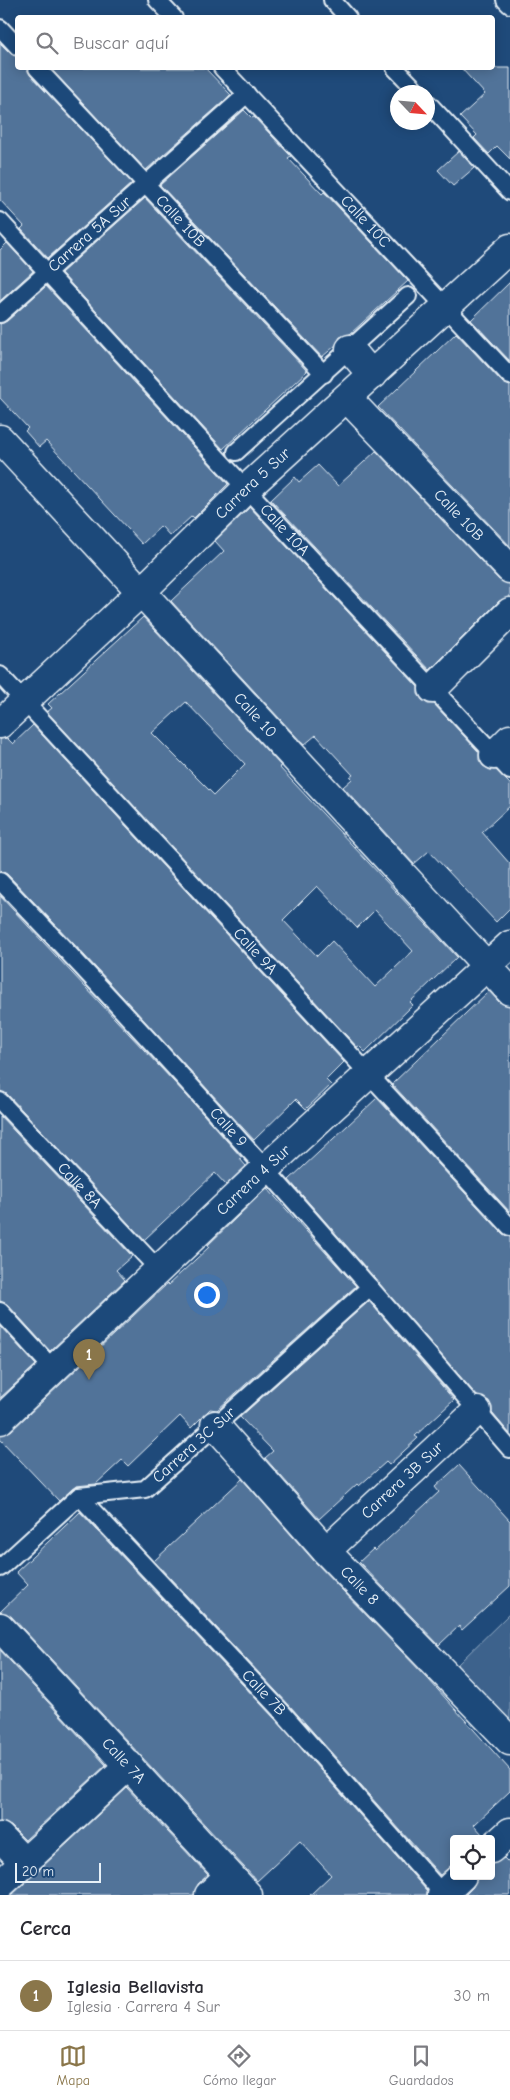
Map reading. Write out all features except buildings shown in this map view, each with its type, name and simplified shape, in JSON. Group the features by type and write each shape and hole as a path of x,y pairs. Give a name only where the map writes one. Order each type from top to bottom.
{"street":[{"name":"Carrera 5 Sur","path":"0,724 140,593 246,489 510,248"},
{"path":"350,349 372,375"},
{"name":"Calle 10B","path":"347,398 510,569"},
{"name":"Calle 10","path":"0,439 140,593 510,991"},
{"path":"433,689 510,612"},
{"name":"Carrera 4 Sur","path":"0,1420 368,1073 510,945"},
{"name":"Carrera 3B Sur","path":"326,1551 477,1411"},
{"name":"Calle 8","path":"215,1426 326,1551 510,1742"},
{"name":"Calle 7A","path":"0,1627 129,1765 238,1886"},
{"path":"0,1885 129,1765"},
{"path":"495,1845 510,1832"},
{"path":"0,1837 24,1862"},
{"path":"209,1895 238,1886"}],"lane":[{"path":"157,0 171,15"},
{"path":"332,0 345,15"},
{"path":"505,0 510,5"},
{"path":"0,28 15,44"},
{"name":"Calle 10B","path":"39,70 324,374"},
{"name":"Calle 10C","path":"224,70 510,376"},
{"path":"396,70 411,85"},
{"name":"Carrera 5A Sur","path":"0,314 247,94"},
{"path":"435,111 510,192"},
{"name":"Calle 10A","path":"0,222 433,689 505,755"},
{"name":"Carrera 5 Sur","path":"236,452 408,296"},
{"name":"Calle 9A","path":"0,675 510,1227"},
{"name":"Calle 9","path":"0,881 97,982 265,1169 510,1449"},
{"name":"Calle 8A","path":"0,1101 160,1270"},
{"name":"Carrera 3C Sur","path":"79,1496 145,1489 370,1287"},
{"path":"0,1311 54,1370"},
{"path":"0,1568 79,1496"},
{"name":"Calle 7B","path":"79,1496 449,1888"}],"shaded area":[{"path":"510,1613 510,1724 456,1666"}],"place":[{"name":"Iglesia Bellavista","path":"89,1380"}]}
